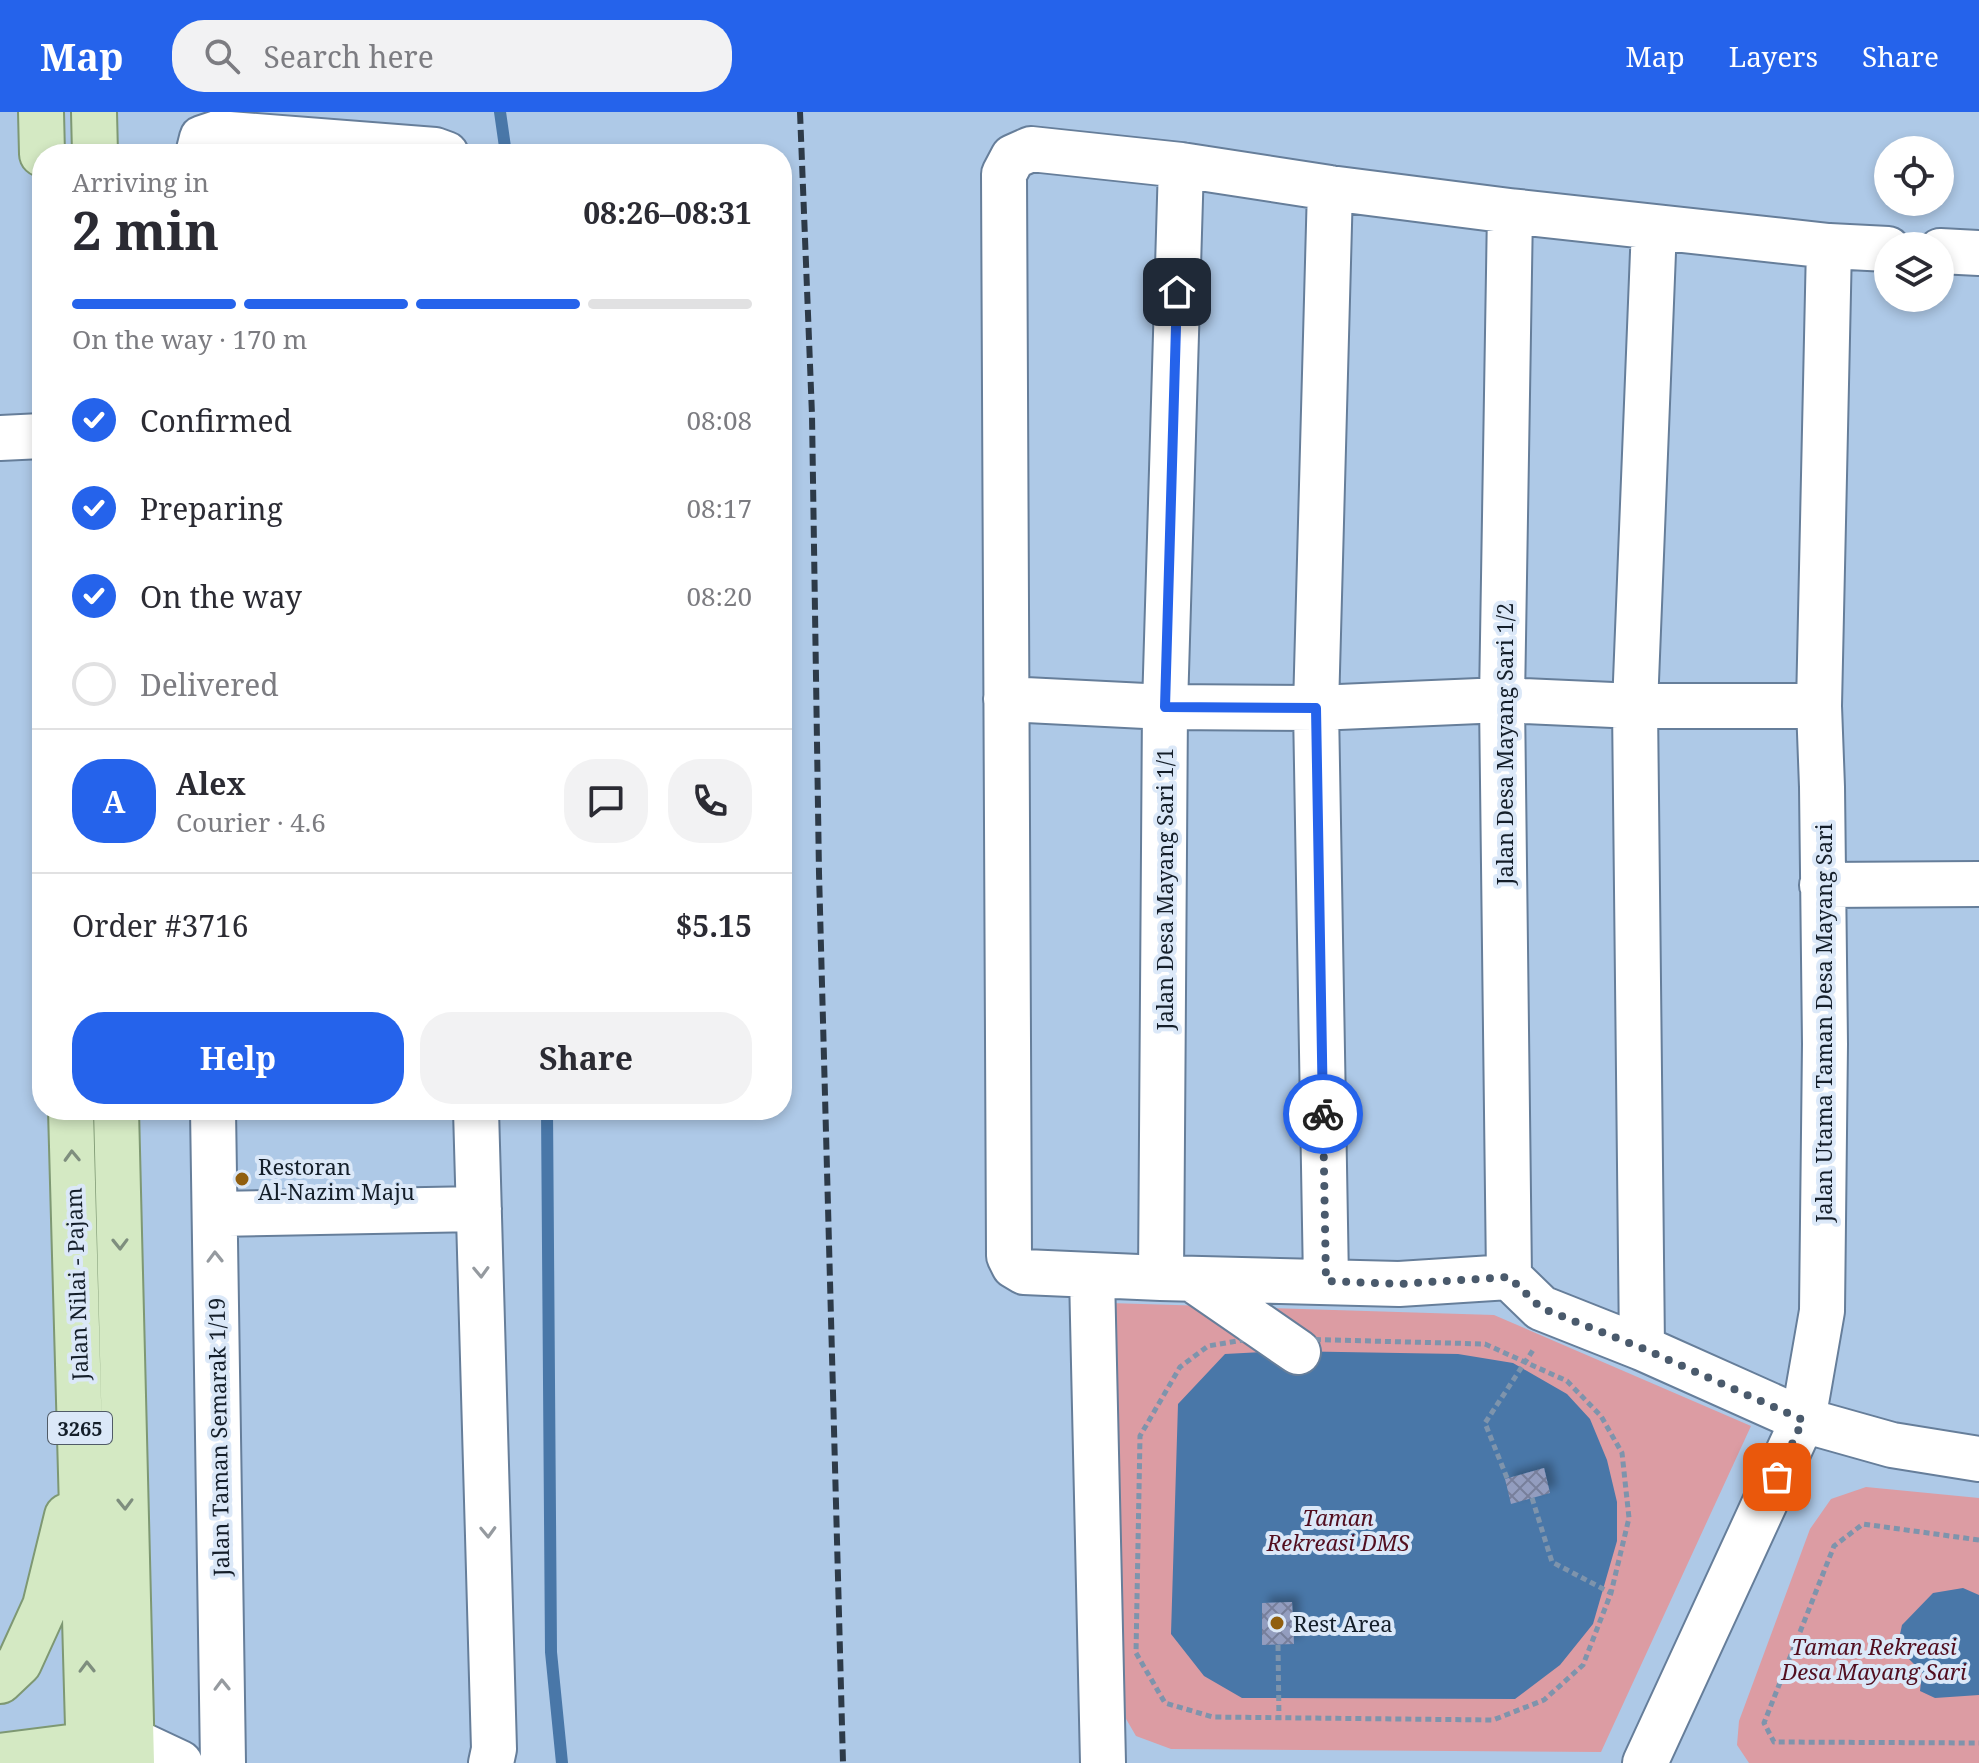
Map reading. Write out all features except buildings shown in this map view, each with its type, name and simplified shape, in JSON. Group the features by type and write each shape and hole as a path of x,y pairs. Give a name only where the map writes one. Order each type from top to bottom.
{"main road":[{"path":"41,112 42,144"},
{"path":"94,112 95,144"},
{"name":"Jalan Nilai - Pajam","path":"71,1120 81,1458 110,1753"},
{"name":"Jalan Nilai - Pajam","path":"110,1753 116,1120"},
{"path":"0,1681 19,1663 45,1606 81,1458"},
{"path":"0,1756 110,1753"}],"street":[{"path":"203,144 217,133 358,144"},
{"path":"1874,248 1510,211 1181,165 1031,149 1013,157 1004,174 1009,1256 1014,1266 1024,1272 1092,1275 1399,1284 1509,1277 1541,1308 1642,1348 1803,1420 1892,1445 1979,1459"},
{"name":"Jalan Desa Mayang Sari 1/1","path":"1176,1278 1165,707 1181,165"},
{"path":"1326,1281 1316,708 1330,188"},
{"name":"Jalan Desa Mayang Sari 1/2","path":"1509,1277 1502,700 1510,211"},
{"path":"1642,1348 1635,706 1654,227"},
{"name":"Jalan Utama Taman Desa Mayang Sari","path":"1645,1763 1803,1420 1822,1311 1825,1060 1819,706 1829,246"},
{"path":"1954,252 1979,253"},
{"path":"0,438 32,436"},
{"path":"1006,699 1165,707 1316,708 1502,700 1635,706 1819,706"},
{"path":"1822,885 1979,884"},
{"name":"Jalan Taman Semarak 1/19","path":"213,1120 223,1763"},
{"path":"476,1120 494,1749 491,1763"},
{"path":"215,1214 479,1209"},
{"path":"1092,1275 1103,1763"},
{"path":"1176,1278 1288,1345"},
{"path":"110,1753 180,1763"}],"path":[{"path":"1255,1338 1288,1345 1485,1344 1526,1362 1567,1381 1601,1416 1622,1453 1629,1518 1611,1593 1583,1665 1544,1700 1493,1720 1213,1717 1165,1703 1136,1653 1140,1436 1180,1367 1208,1346 1255,1338"},
{"path":"1507,1478 1485,1423 1526,1362"},
{"path":"1532,1498 1552,1562 1611,1593"},
{"path":"1979,1540 1863,1524 1834,1546 1764,1723 1774,1742 1979,1743"},
{"path":"1278,1645 1279,1720"}],"green space":[{"name":"Taman Rekreasi DMS","path":"1110,1303 1494,1315 1751,1426 1601,1752 1171,1749 1136,1736 1115,1700"},
{"name":"Taman Rekreasi Desa Mayang Sari","path":"1866,1487 1979,1498 1979,1763 1749,1763 1737,1745 1739,1721 1810,1529 1831,1499"}],"water":[{"path":"1283,1351 1458,1354 1513,1363 1567,1394 1590,1419 1607,1460 1617,1502 1617,1541 1593,1624 1560,1665 1515,1699 1242,1698 1204,1676 1171,1634 1178,1404 1225,1354"},
{"path":"1963,1588 1979,1595 1979,1695 1935,1698 1920,1691 1922,1672 1908,1658 1899,1639 1902,1625 1933,1593"}],"waterway":[{"path":"500,112 505,144"},
{"path":"547,1120 551,1652 562,1763"}],"railway":[{"path":"800,112 812,415 819,873 843,1763"}],"way so far":[{"path":"1323,1114 1326,1281 1399,1284 1509,1277 1541,1308 1642,1348 1803,1420 1777,1477"}],"place":[{"name":"Restoran Al-Nazim Maju","path":"242,1179"},
{"name":"Rest Area","path":"1277,1623"}],"route":[{"path":"1177,292 1165,707 1316,708 1323,1114"}]}
